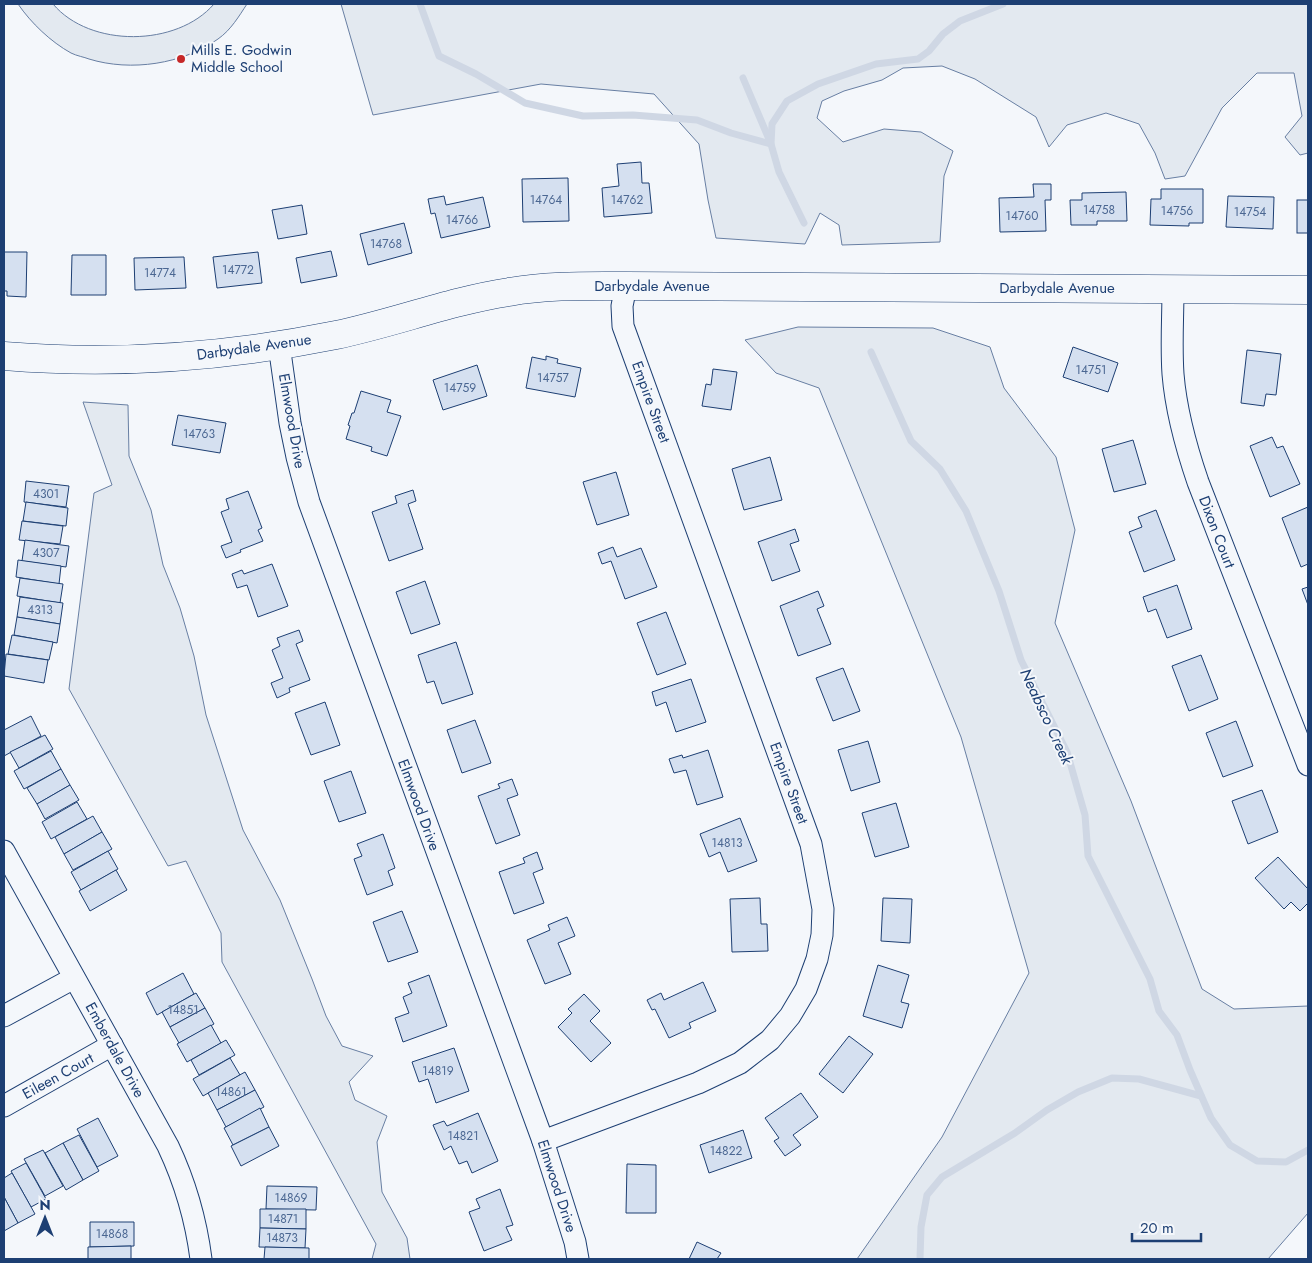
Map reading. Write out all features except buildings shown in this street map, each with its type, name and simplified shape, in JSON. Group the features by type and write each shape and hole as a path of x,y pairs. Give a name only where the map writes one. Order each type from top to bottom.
{"street":[{"name":"Empire Street","path":"542,1142 698,1083 740,1063 770,1040 790,1016 806,989 817,959 822,935 823,910 811,844 623,326 622,306 626,286"},
{"name":"Darbydale Avenue","path":"4,356 102,360 184,356 279,345 337,334 469,300 508,292 548,287 1308,290"},
{"name":"Dixon Court","path":"1173,289 1173,374 1184,439 1198,482 1308,765"},
{"name":"Elmwood Drive","path":"279,345 296,457 309,502 542,1142 575,1242 578,1259"},
{"name":"Emberdale Drive","path":"4,851 168,1146 178,1167 198,1235 201,1259"},
{"path":"4,1016 74,978"},
{"name":"Eileen Court","path":"4,1106 112,1045"}],"shaded area":[{"path":"18,4 53,4 69,18 89,29 110,35 133,37 157,34 178,28 198,18 214,4 247,4 227,31 204,48 173,60 139,65 122,65 105,63 71,53 42,32"},
{"path":"341,4 1308,4 1308,153 1300,155 1285,137 1302,116 1294,73 1257,73 1222,108 1185,176 1165,179 1155,153 1139,124 1106,113 1067,125 1049,147 1036,117 975,79 942,66 903,68 882,80 844,91 822,101 817,118 843,142 884,129 921,132 953,151 944,176 940,242 842,245 839,225 820,213 805,244 716,238 699,144 654,94 541,84 373,115"},
{"path":"798,327 933,328 990,347 1004,388 1056,457 1075,530 1055,623 1131,801 1202,989 1234,1009 1308,1006 1308,1213 1268,1259 857,1259 942,1137 1029,973 961,737 819,388 776,373 745,340"},
{"path":"83,402 128,405 129,456 151,510 163,565 180,608 194,656 206,715 243,830 280,900 326,1016 342,1046 373,1056 349,1082 355,1100 387,1116 377,1142 382,1192 407,1238 410,1259 372,1259 376,1244 222,962 221,933 186,861 168,866 69,689 94,493 112,485"}],"waterway":[{"path":"420,4 439,56 476,74 525,103 583,116 633,115 697,120 731,133 771,144 743,78"},
{"name":"Neabsco Creek","path":"804,223 779,172 771,144 772,124 787,101 818,84 876,64 918,59 929,51 943,34 960,21 1003,4"},
{"name":"Neabsco Creek","path":"871,352 911,441 940,469 966,511 999,591 1021,660 1067,752 1085,815 1088,856 1150,979 1159,1011 1177,1035 1211,1118 1230,1145 1257,1161 1286,1162 1308,1150"},
{"path":"920,1259 921,1227 927,1195 942,1177 1078,1092 1112,1078 1139,1079 1201,1096"}],"place":[{"name":"Mills E. Godwin Middle School","path":"181,59"}]}
